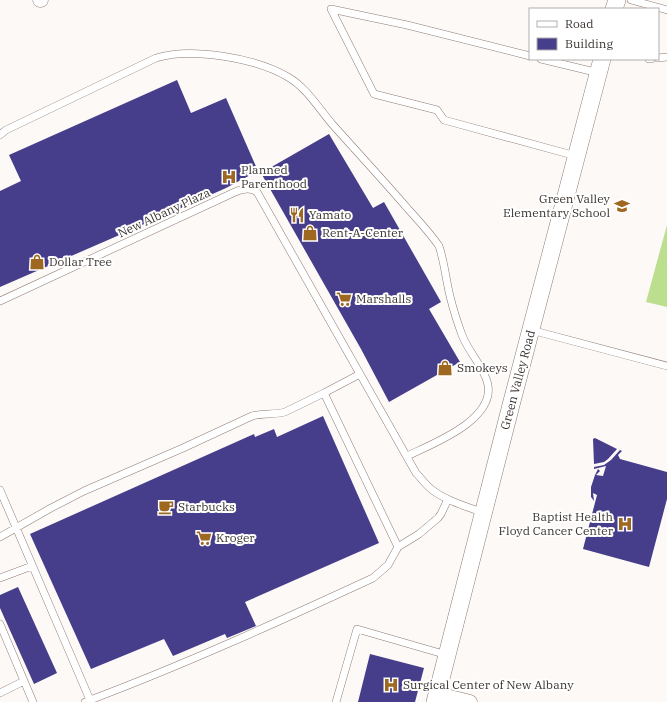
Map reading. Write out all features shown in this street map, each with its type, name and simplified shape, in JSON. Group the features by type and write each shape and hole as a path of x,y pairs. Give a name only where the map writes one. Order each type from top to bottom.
{"street":[{"name":"Green Valley Road","path":"436,698 600,66"},
{"path":"436,698 470,702"}],"lane":[{"path":"631,0 667,10"},
{"path":"529,56 407,25 331,9 374,94 437,110 444,120 577,156"},
{"path":"0,135 6,130 165,55 176,53 206,54 250,61 270,67 289,78 307,93 332,124 439,246 457,322 469,351 488,383 487,397 475,418 438,441 407,456"},
{"path":"549,60 600,66"},
{"name":"New Albany Plaza","path":"0,301 235,192 252,189 257,192 416,473 430,488 440,495 462,506 483,513"},
{"path":"531,330 667,366"},
{"path":"0,537 84,491 252,416 285,412 360,374"},
{"path":"324,393 398,546"},
{"path":"0,490 3,503 17,528 88,701 137,683 373,578 388,566 398,546 419,534 441,514 448,499"},
{"path":"0,578 32,566"},
{"path":"0,624 33,702"},
{"path":"336,702 357,629 447,655"},
{"path":"0,693 24,681"}],"green space":[{"path":"667,225 667,307 646,302"}],"building":[{"path":"177,80 191,113 226,98 258,171 226,188 0,287 0,191 21,181 9,155"},
{"path":"329,134 373,208 384,202 441,302 429,309 460,362 389,402 361,349 261,173"},
{"name":"Kroger","path":"323,416 379,543 245,602 256,626 227,638 225,634 173,656 164,639 91,669 30,534 254,434 255,437 274,429 277,437"},
{"path":"595,438 617,449 604,462 594,464 593,439"},
{"name":"Baptist Health Floyd Cancer Center","path":"620,450 622,451 618,455 620,459 667,472 667,499 649,567 583,549 597,495 593,493 594,501 591,497 591,487 598,469 600,471 596,475 603,476 606,466 594,469 594,467 604,465"},
{"path":"18,587 57,673 34,684 0,608 0,595"},
{"name":"Surgical Center of New Albany","path":"370,654 424,668 415,702 358,702"}],"place":[{"name":"Planned Parenthood","path":"229,177"},
{"name":"Green Valley Elementary School","path":"622,206"},
{"name":"Yamato","path":"297,215"},
{"name":"Rent-A-Center","path":"310,233"},
{"name":"Dollar Tree","path":"37,262"},
{"name":"Marshalls","path":"344,299"},
{"name":"Smokeys","path":"445,368"},
{"name":"Starbucks","path":"166,507"},
{"name":"Baptist Health Floyd Cancer Center","path":"625,524"},
{"name":"Kroger","path":"204,538"},
{"name":"Surgical Center of New Albany","path":"391,685"}]}
